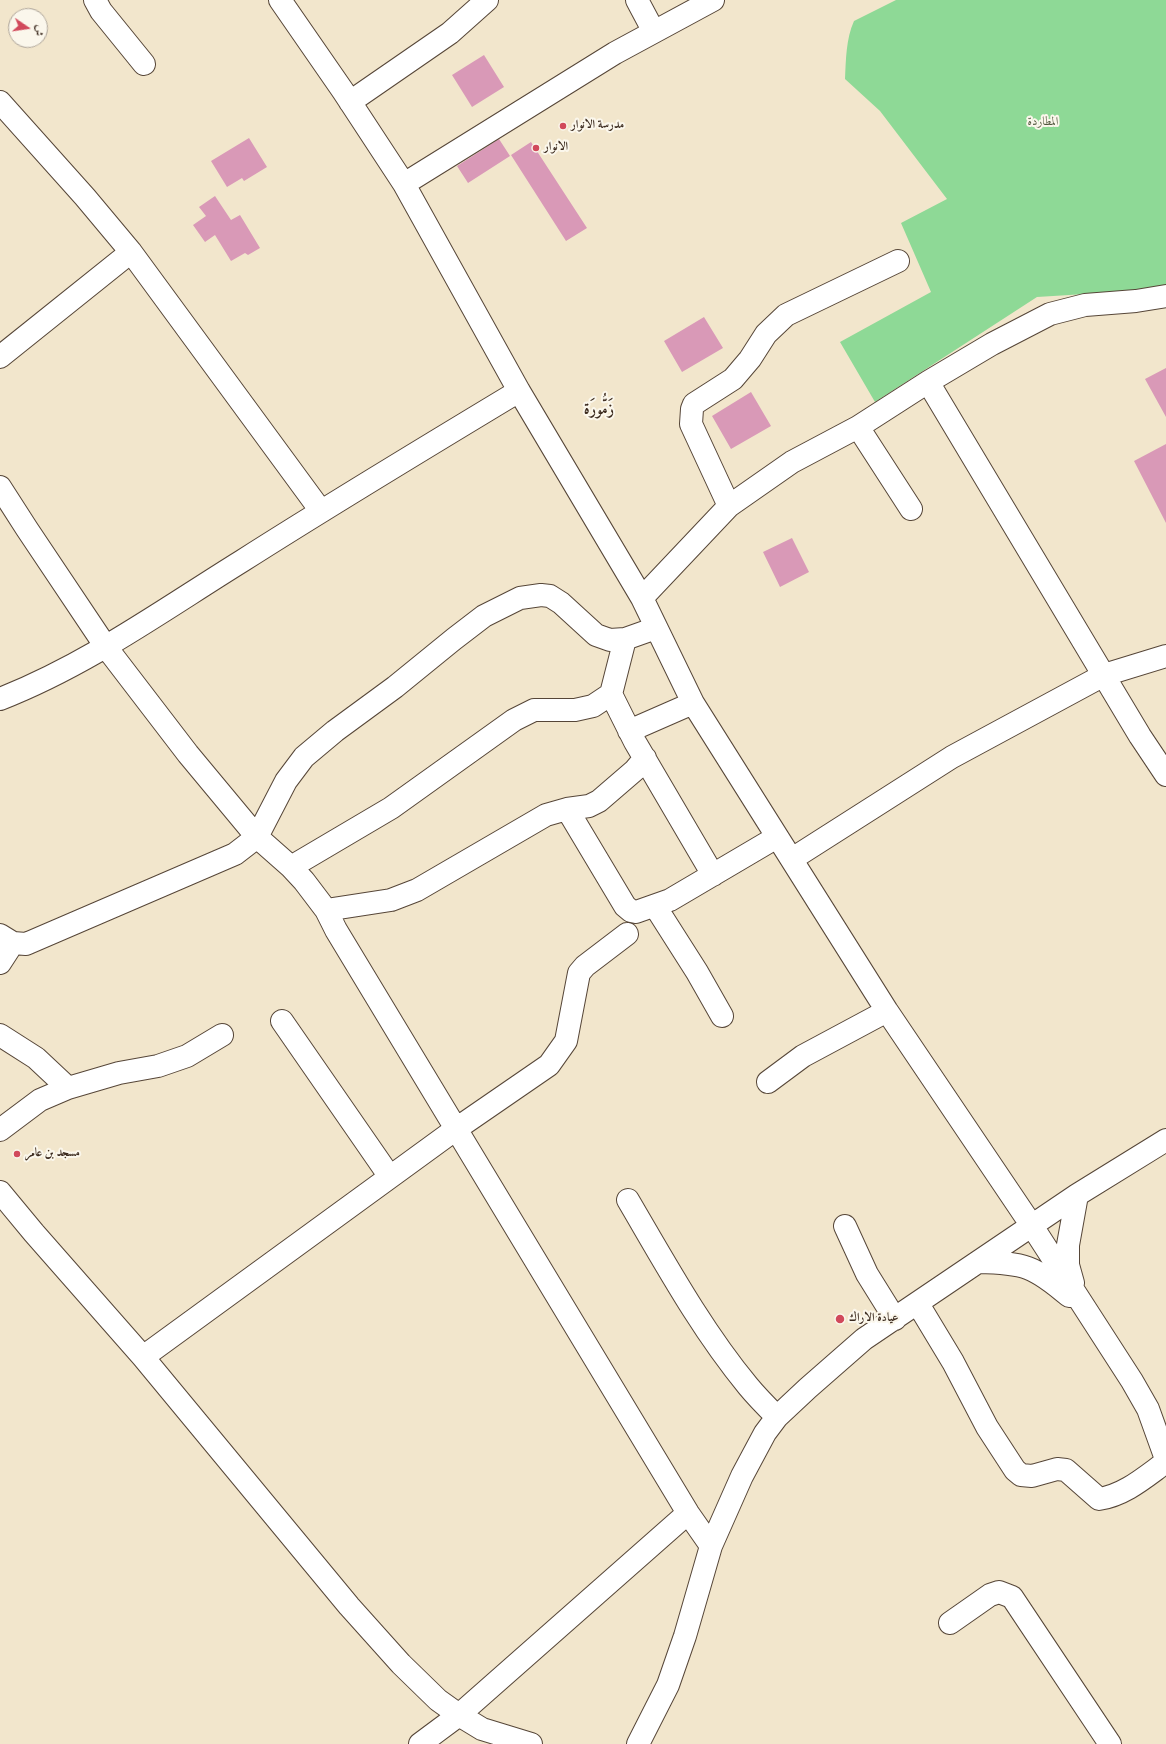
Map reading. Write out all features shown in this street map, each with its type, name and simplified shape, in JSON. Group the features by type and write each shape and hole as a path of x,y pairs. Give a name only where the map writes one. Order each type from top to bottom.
{"street":[{"path":"95,0 101,11 144,64"},
{"path":"280,0 404,184 519,391 642,598 693,703 887,1011 1032,1226 1148,1409 1166,1461 1127,1490 1107,1498 1099,1499 1066,1470 1057,1469 1032,1476 1021,1476 1015,1470 986,1427 952,1362 918,1304"},
{"path":"350,102 450,33 487,0"},
{"path":"637,0 654,32"},
{"path":"404,184 615,53 713,0"},
{"path":"0,102 80,191 131,252 321,511"},
{"path":"0,357 131,252"},
{"path":"729,506 691,424 692,409 694,404 733,379 750,360 766,334 786,315 898,261"},
{"path":"642,598 729,506 792,462 858,427 928,382 992,344 1050,314 1085,304 1166,296"},
{"path":"928,382 1140,736 1166,775"},
{"path":"0,700 58,673 106,646 321,511 519,391"},
{"path":"858,427 911,509"},
{"path":"0,487 31,536 106,646 188,754 257,837 291,867 326,910 336,930 688,1513 711,1546"},
{"path":"0,963 6,939 26,944 230,857 240,851 257,837 286,781 304,757 335,731 395,687 484,616 520,598 541,595 550,596 562,603 596,635 610,640 625,640 656,628"},
{"path":"625,640 611,694 629,732 713,875"},
{"path":"792,859 952,757 1104,675 1166,656"},
{"path":"291,867 391,808 514,720 534,710 575,710 593,706 611,694"},
{"path":"629,732 693,703"},
{"path":"326,910 391,900 417,890 528,824 546,815 567,809 589,806 599,801 635,770 645,758"},
{"path":"567,809 625,906 631,911 636,912 670,900 777,837"},
{"path":"655,906 697,972 722,1016"},
{"path":"143,1357 456,1129 549,1065 566,1041 579,973 584,966 627,934"},
{"path":"768,1082 803,1056 887,1011"},
{"path":"282,1022 390,1177"},
{"path":"0,1035 36,1058 68,1088"},
{"path":"0,1130 40,1100 68,1088 118,1073 158,1066 187,1056 222,1035"},
{"path":"638,1744 668,1685 685,1636 711,1546 742,1476 765,1433 777,1417 834,1364 864,1339 918,1304 1077,1195 1166,1140"},
{"path":"0,1192 143,1357 349,1606 406,1669 438,1700 482,1729 531,1744"},
{"path":"1077,1195 1068,1245 1068,1265 1082,1303"},
{"path":"628,1200 660,1256 717,1345 748,1386 777,1417"},
{"path":"845,1226 868,1274 895,1319"},
{"path":"978,1262 1009,1263 1032,1269 1082,1303"},
{"path":"420,1744 459,1715 688,1513"},
{"path":"950,1623 990,1595 999,1592 1012,1596 1110,1744"}],"green space":[{"name":"المطاردة","path":"896,0 1166,0 1166,289 1037,297 875,402 840,342 931,292 901,223 947,199 880,111 845,79 848,42 854,21"}],"building":[{"path":"484,55 504,87 472,107 452,75"},
{"path":"249,138 267,167 244,181 242,178 227,187 211,161"},
{"path":"499,139 510,156 468,183 457,166"},
{"path":"531,142 587,228 566,241 511,155"},
{"path":"215,196 231,220 240,215 260,248 248,255 245,253 231,261 215,235 205,242 193,225 206,216 199,207"},
{"path":"704,317 723,348 682,372 664,341"},
{"path":"1166,368 1166,417 1145,379"},
{"path":"751,392 771,426 731,449 712,416"},
{"path":"1166,444 1166,523 1134,461"},
{"path":"792,538 809,572 780,587 763,552"}],"place":[{"name":"مدرسة الانوار","path":"563,126"},
{"name":"الانوار","path":"536,148"},
{"name":"مسجد بن عامر","path":"17,1154"},
{"name":"عيادة الاراك","path":"840,1319"}],"district":[{"name":"زَمُّورَة","path":"599,411"}]}
